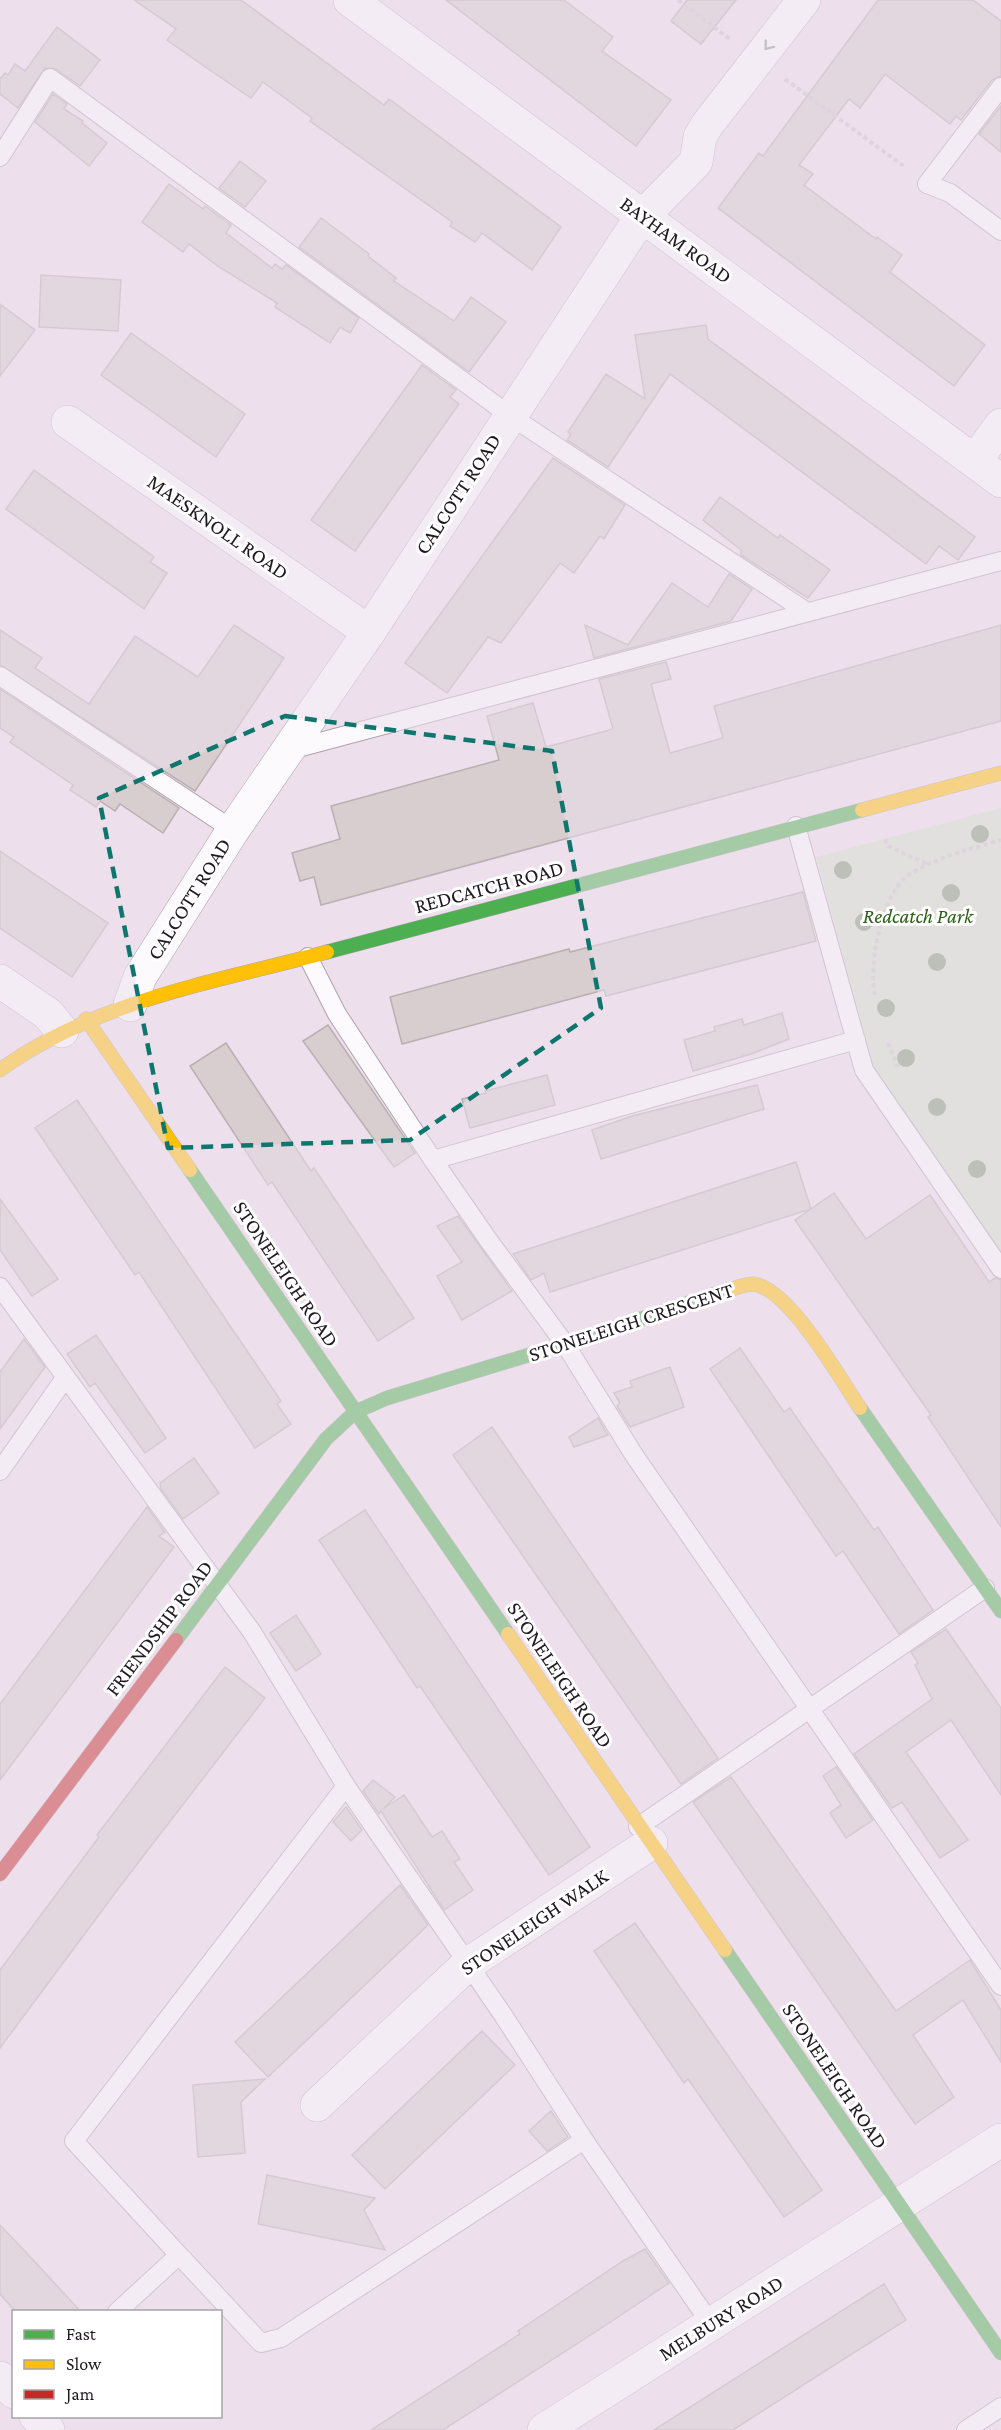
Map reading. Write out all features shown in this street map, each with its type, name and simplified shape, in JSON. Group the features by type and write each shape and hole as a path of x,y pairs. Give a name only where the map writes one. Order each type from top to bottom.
{"street":[{"name":"BAYHAM ROAD","path":"350,0 1001,481"},
{"name":"CALCOTT ROAD","path":"130,1005 140,977 233,830 369,632 509,415 643,216 696,162 703,131 804,0"},
{"name":"MAESKNOLL ROAD","path":"68,422 369,632"},
{"path":"975,461 1001,425"},
{"name":"REDCATCH ROAD","path":"0,1070 74,1025 130,1005 1001,772"},
{"path":"0,981 48,1014 74,1025"},
{"name":"STONELEIGH ROAD","path":"74,1025 355,1412 1001,2353"},
{"name":"STONELEIGH CRESCENT","path":"355,1412 387,1398 566,1344 722,1291 753,1284 776,1293 792,1310 1001,1611"},
{"name":"FRIENDSHIP ROAD","path":"0,1874 326,1439 355,1412"},
{"name":"STONELEIGH WALK","path":"317,2105 468,1964 644,1835"},
{"path":"898,2206 1001,2140"},
{"name":"MELBURY ROAD","path":"544,2430 898,2206"},
{"path":"0,2378 12,2390"},
{"path":"38,2418 48,2430"}],"lane":[{"path":"0,157 50,78 509,415 807,612"},
{"path":"1001,87 927,184 950,193 1001,231"},
{"path":"290,750 1001,561"},
{"path":"0,676 233,830"},
{"path":"796,826 864,1070 1001,1269"},
{"path":"308,957 337,1014 433,1160 489,1241 566,1344 634,1455 808,1710 1001,1986"},
{"path":"433,1160 856,1040"},
{"path":"0,1287 252,1632 346,1786 711,2324"},
{"path":"0,1471 65,1378"},
{"path":"644,1835 808,1710 985,1588"},
{"path":"346,1786 74,2141 261,2343 281,2338 584,2140"},
{"path":"119,2310 179,2255"},
{"path":"966,2430 1001,2408"}],"path":[{"path":"678,0 927,184"},
{"path":"877,1003 874,991 876,942 891,896 907,875 955,853 1001,840"},
{"path":"885,1037 899,1068"}],"highlighted area":[{"path":"285,716 552,751 601,1008 410,1140 168,1148 99,798"}],"green space":[{"name":"Redcatch Park","path":"1001,808 1001,1257 873,1066 816,857"}],"building":[{"path":"134,0 241,0 384,105 389,99 561,227 532,270 482,233 475,242 450,226 452,222 310,121 312,118 263,82 251,98 167,40 176,29"},
{"path":"446,0 564,0 613,37 602,51 671,100 636,146"},
{"path":"687,0 736,0 701,44 671,21"},
{"path":"878,0 973,0 1001,21 1001,76 992,80 961,120 956,116 950,124 885,74 860,108 849,99 799,165 813,174 804,185 876,239 877,237 902,255 890,272 985,345 954,386 718,208 759,153 763,156"},
{"path":"57,27 100,60 80,86 56,69 45,68 18,108 0,94 0,79 5,73 8,75 15,64 25,71"},
{"path":"53,94 67,104 64,109 83,121 82,123 107,143 89,166 35,122"},
{"path":"1001,106 1001,152 979,134"},
{"path":"240,161 266,181 245,207 219,188"},
{"path":"169,184 203,209 205,206 231,225 226,233 272,268 275,264 282,269 286,265 359,318 350,333 340,327 330,343 275,307 277,303 219,267 189,244 183,252 142,222"},
{"path":"321,218 369,254 368,256 396,278 394,281 454,321 471,297 506,322 469,372 299,247"},
{"path":"41,275 121,280 118,331 39,327"},
{"path":"0,304 35,330 0,376"},
{"path":"706,325 708,339 975,537 958,560 939,546 926,564 670,374 608,467 567,440 571,434 568,432 606,374 645,399 635,335"},
{"path":"131,333 245,414 216,457 101,375"},
{"path":"422,365 456,390 450,397 459,404 355,551 311,520"},
{"path":"553,458 625,505 604,539 600,536 574,573 560,563 501,643 488,637 447,693 405,663"},
{"path":"34,470 154,557 150,562 167,573 144,609 6,509"},
{"path":"720,497 778,538 780,535 830,570 808,598 741,555 741,550 703,520"},
{"path":"729,574 752,589 731,621 594,658 585,625 628,645 672,583 708,607"},
{"path":"234,625 284,658 195,791 0,665 0,630 42,658 35,668 89,704 135,636 198,677"},
{"path":"1001,625 1001,721 321,905 314,877 300,881 292,853 340,839 331,806 499,760 487,716 533,703 546,747 613,729 599,679 666,662 671,679 651,684 670,753 723,738 714,706"},
{"path":"0,689 179,808 163,833 120,804 115,811 100,801 96,807 70,790 73,785 10,742 14,737 0,728"},
{"path":"0,851 108,923 72,977 0,928"},
{"path":"803,892 816,941 606,996 604,990 402,1044 390,997 569,949 570,952"},
{"path":"782,1013 789,1039 751,1054 693,1071 684,1040 715,1031 714,1027 742,1019 744,1025"},
{"path":"328,1025 415,1153 394,1167 303,1041"},
{"path":"226,1043 311,1171 314,1168 414,1318 378,1341 272,1182 268,1185 190,1066"},
{"path":"547,1075 555,1105 470,1128 462,1099"},
{"path":"757,1085 764,1109 601,1159 592,1130 632,1116"},
{"path":"77,1100 281,1401 277,1404 291,1424 255,1448 139,1272 135,1275 35,1128"},
{"path":"796,1162 811,1209 550,1292 544,1273 531,1280 513,1254"},
{"path":"834,1193 866,1239 930,1195 989,1282 995,1278 1001,1280 1001,1527 928,1417 931,1415 795,1220"},
{"path":"0,1199 58,1279 32,1296 0,1250"},
{"path":"458,1216 512,1291 462,1320 437,1276 462,1262 437,1226"},
{"path":"96,1335 166,1438 145,1453 95,1383 90,1387 67,1354"},
{"path":"24,1339 45,1367 0,1429 0,1372"},
{"path":"740,1348 784,1412 790,1408 874,1530 878,1527 933,1610 899,1634 843,1551 836,1556 710,1369"},
{"path":"670,1367 684,1407 630,1427 617,1406 620,1403 614,1393 632,1387 630,1381"},
{"path":"598,1418 608,1435 574,1447 569,1437"},
{"path":"492,1427 718,1758 681,1784 453,1455"},
{"path":"194,1458 219,1493 183,1519 161,1489 160,1483"},
{"path":"147,1507 165,1532 159,1536 174,1547 0,1780 0,1704"},
{"path":"365,1510 590,1847 549,1875 420,1686 417,1688 319,1540"},
{"path":"296,1615 321,1654 296,1671 270,1633"},
{"path":"946,1629 1001,1708 1001,1795 951,1720 906,1752 968,1840 940,1858 902,1802 892,1808 854,1754 932,1699 915,1665 918,1663 911,1652"},
{"path":"225,1667 265,1698 121,1885 0,2048 0,1970 99,1837 97,1835"},
{"path":"836,1767 873,1820 846,1838 830,1813 841,1805 823,1776"},
{"path":"731,1777 896,2011 970,1960 1001,2010 1001,2062 963,2000 913,2035 954,2097 915,2124 693,1802"},
{"path":"373,1780 395,1797 383,1809 404,1795 432,1837 442,1831 460,1859 454,1862 473,1890 444,1910 381,1811 379,1814 363,1791"},
{"path":"346,1807 362,1830 351,1841 333,1822"},
{"path":"400,1885 428,1925 268,2077 235,2042"},
{"path":"635,1923 822,2190 784,2217 688,2079 684,2083 594,1951"},
{"path":"482,2031 515,2065 385,2189 352,2155"},
{"path":"265,2079 241,2102 245,2153 198,2157 193,2085"},
{"path":"551,2111 568,2137 547,2151 529,2131"},
{"path":"267,2175 375,2198 364,2210 385,2250 258,2224"},
{"path":"0,2225 79,2310 14,2310 0,2294"},
{"path":"645,2249 669,2283 603,2327 443,2430 371,2430 520,2334 518,2331 623,2261"},
{"path":"884,2284 906,2320 733,2430 654,2430"}],"traffic: fast":[{"path":"327,952 862,810"},
{"path":"190,1170 508,1634"},
{"path":"176,1640 326,1439 355,1412 387,1398 565,1344 730,1289"},
{"path":"860,1408 1001,1611"},
{"path":"725,1950 1001,2353"}],"traffic: slow":[{"path":"862,810 1001,773"},
{"path":"0,1070 37,1046 116,1010 200,984 327,952"},
{"path":"86,1019 190,1170"},
{"path":"730,1289 753,1284 767,1289 782,1301 812,1336 860,1408"},
{"path":"508,1634 725,1950"}],"traffic: jam":[{"path":"0,1874 176,1640"}]}
